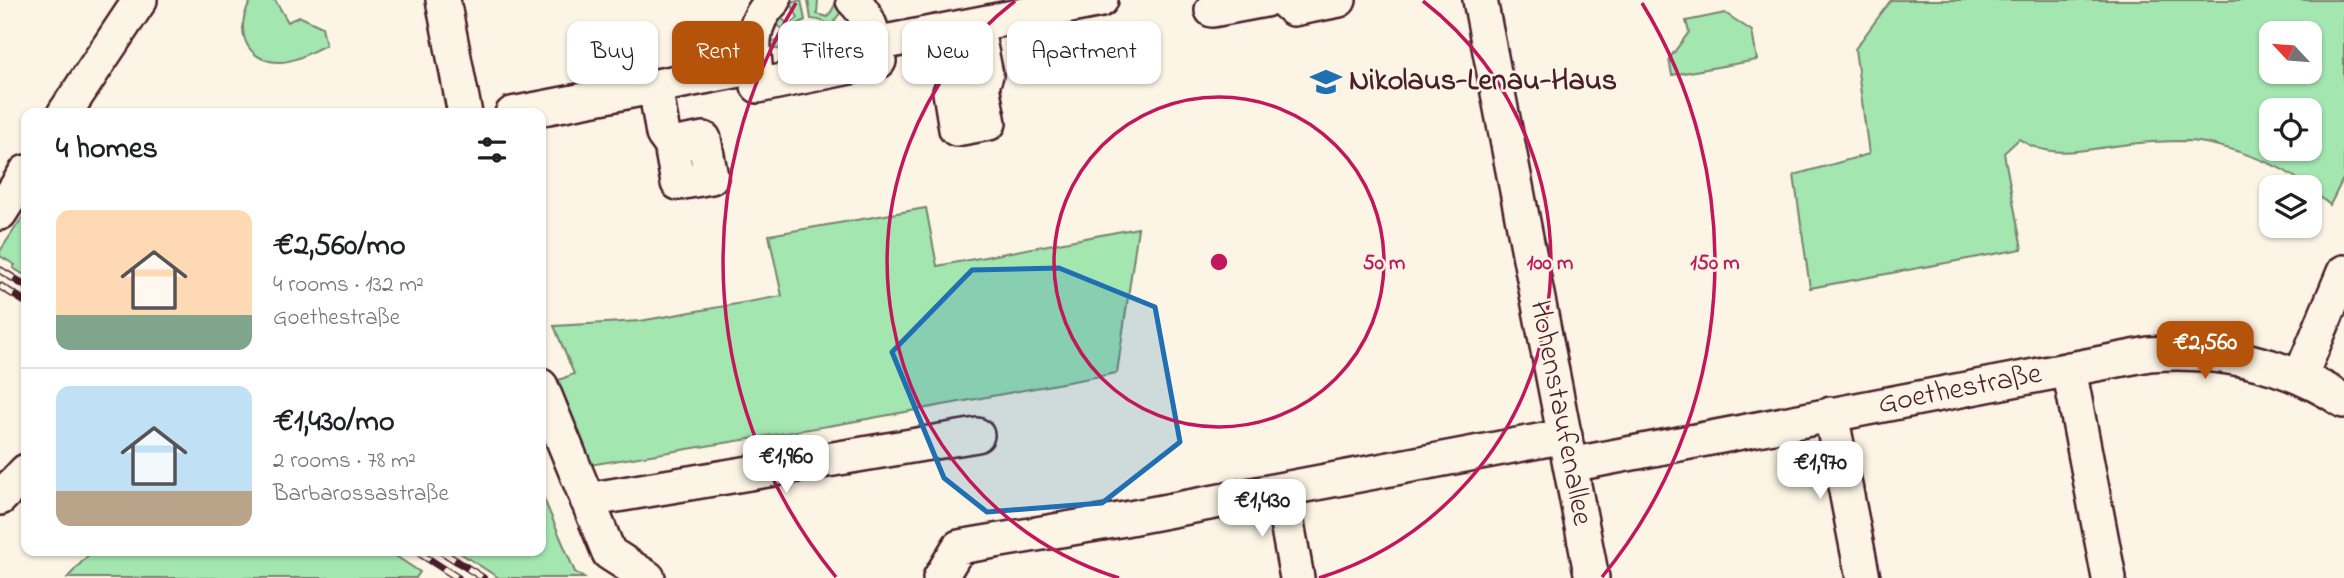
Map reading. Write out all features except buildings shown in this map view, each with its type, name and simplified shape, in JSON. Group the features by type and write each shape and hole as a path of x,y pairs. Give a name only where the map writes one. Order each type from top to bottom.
{"street":[{"path":"68,108 140,0"},
{"path":"443,0 464,108"},
{"path":"758,21 774,0"},
{"path":"853,0 869,21"},
{"path":"993,22 1101,0"},
{"path":"1213,13 1265,0"},
{"path":"1283,0 1293,9 1339,0"},
{"name":"Hohenstaufenallee","path":"1480,0 1592,578"},
{"path":"758,84 778,82"},
{"path":"543,108 672,83"},
{"path":"655,86 663,134 671,145"},
{"path":"0,213 21,180"},
{"path":"2301,377 2344,272"},
{"name":"Goethestraße","path":"940,578 959,547 1280,490 1831,414 2149,354 2191,352 2245,360 2301,377 2344,401"},
{"path":"2069,369 2109,578"},
{"path":"546,398 609,553 648,578"},
{"path":"1831,414 1863,578"},
{"path":"587,500 977,435"},
{"path":"0,498 21,476"},
{"path":"1280,490 1297,578"}],"highlighted area":[{"path":"1059,268 1155,307 1180,442 1102,503 987,512 944,478 892,352 972,270"}],"green space":[{"path":"252,0 275,0 288,22 299,16 322,27 326,45 284,62 266,60 257,55 250,49 243,30"},
{"path":"801,0 805,20 794,21 798,18 791,3"},
{"path":"808,0 818,0 817,14 828,17 836,3 844,8 834,21 811,19"},
{"path":"1891,0 2344,0 2344,177 2330,205 2322,198 2322,175 2291,175 2264,161 2322,161 2322,98 2259,98 2259,159 2227,148 2187,141 2056,152 2031,146 2019,139 2004,153 2022,249 1810,288 1794,175 1869,154 1855,49"},
{"path":"1725,13 1752,31 1757,60 1672,75 1669,59 1689,32 1686,21"},
{"path":"777,14 785,21 778,21 778,26 771,22"},
{"path":"764,40 778,42 778,49 764,49"},
{"path":"926,208 937,266 1138,228 1117,373 840,424 590,465 556,381 574,374 554,326 640,321 782,296 769,235"},
{"path":"21,220 21,273 13,268 15,265 0,256 0,251"},
{"path":"546,504 575,572 584,578 499,578 465,556 546,556"},
{"path":"87,556 396,556 420,572 416,578 67,578"}],"railway":[{"path":"0,270 21,283"},
{"path":"0,286 21,299"},
{"path":"424,556 458,578"},
{"path":"449,556 483,578"}],"place":[{"name":"Nikolaus-Lenau-Haus","path":"1326,82"}]}
